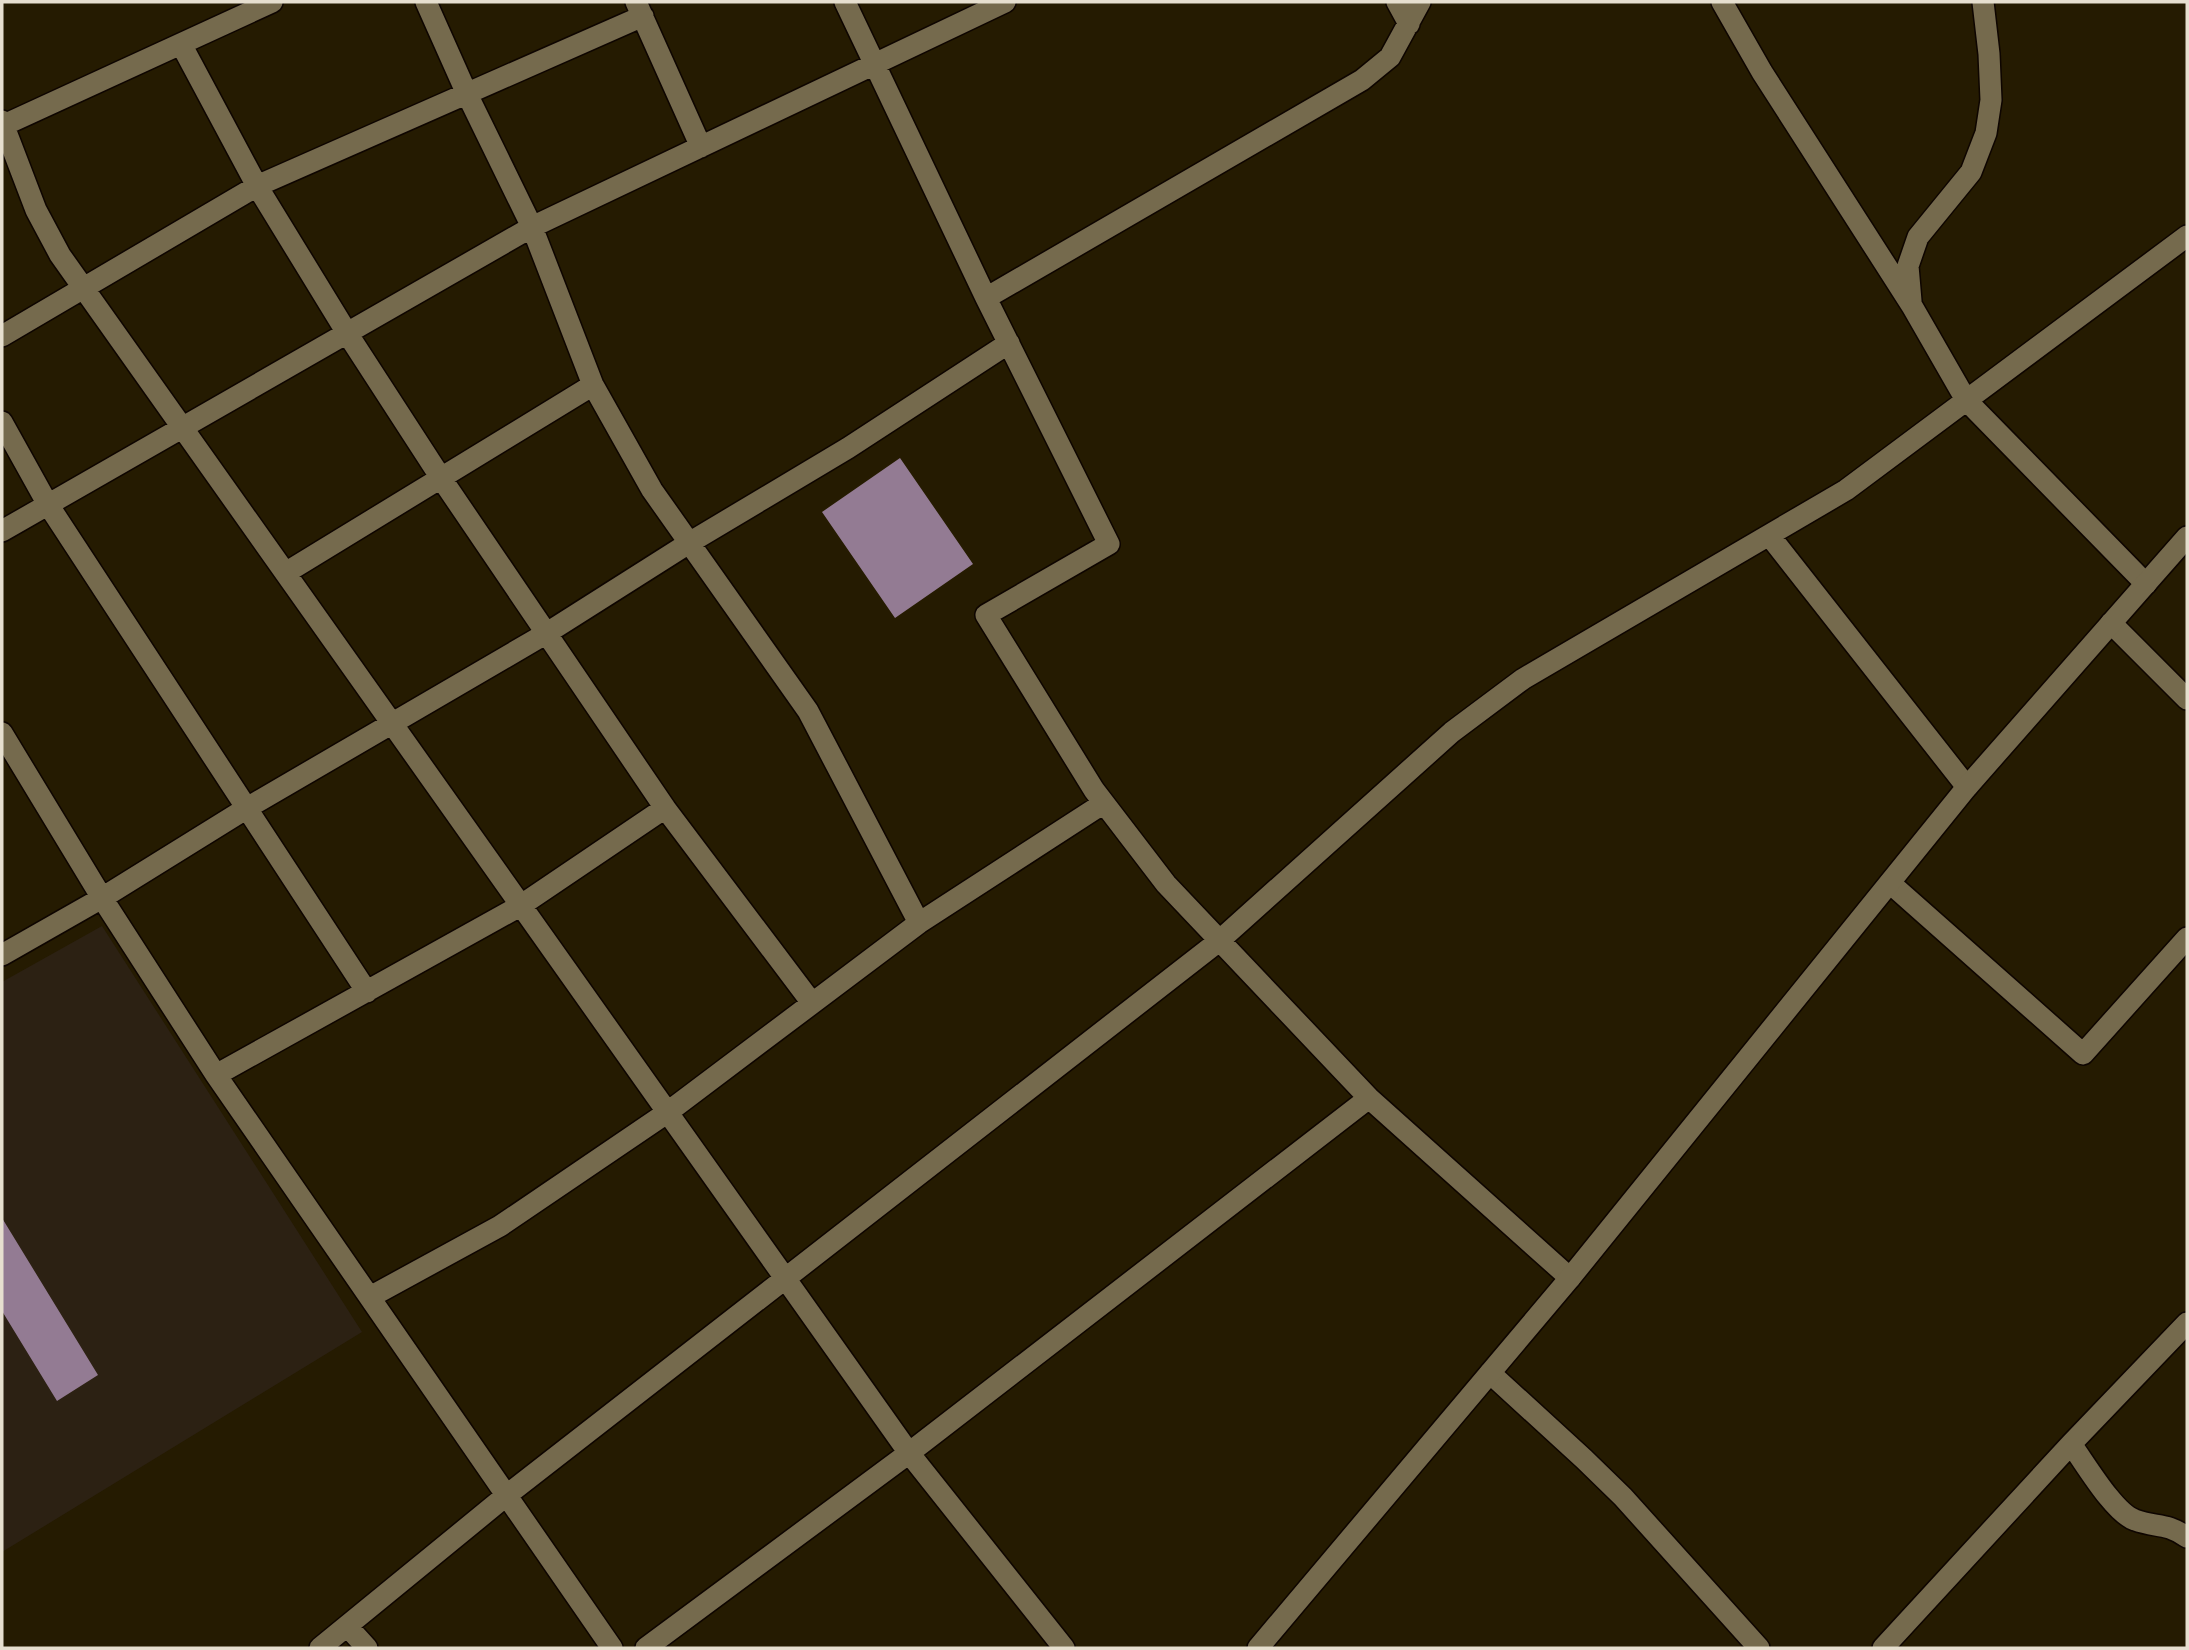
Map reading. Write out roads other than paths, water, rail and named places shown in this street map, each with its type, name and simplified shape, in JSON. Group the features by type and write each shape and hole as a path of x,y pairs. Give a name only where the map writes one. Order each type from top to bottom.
{"street":[{"path":"272,2 2,124 36,210 60,255 83,288 287,572 391,724 909,1453 1064,1648"},
{"path":"426,2 467,94 532,227 593,384 652,490 808,711 919,923"},
{"path":"845,2 986,298 1109,544 986,615 1104,803 1166,884 1369,1098 1570,1278"},
{"path":"2,531 532,227 1005,2"},
{"path":"1397,2 1409,24"},
{"path":"986,298 1362,80 1390,57 1420,2"},
{"path":"1723,2 1762,72 1912,306 1966,400 2146,584"},
{"path":"1912,306 1908,266 1918,237 1971,172 1986,133 1991,100 1983,2"},
{"path":"2,336 257,186 467,94 640,9 701,147"},
{"path":"181,44 257,186 347,333 441,478 665,808 812,1003"},
{"path":"320,1648 507,1495 1219,941 1452,732 1486,705 1523,679 1846,490 2187,236"},
{"path":"2,955 547,633 689,543 848,449 1009,343"},
{"path":"287,572 593,384"},
{"path":"2,422 47,503 367,992"},
{"path":"1769,535 1967,787"},
{"path":"1258,1648 1570,1278 1967,787 2146,584 2184,547"},
{"path":"2111,623 2187,699"},
{"path":"2,733 102,898 216,1075 612,1648"},
{"path":"370,1297 500,1226 668,1112 919,923 1104,803"},
{"path":"216,1075 520,906 665,808"},
{"path":"1890,883 2083,1054 2187,938"},
{"path":"646,1648 909,1453 1369,1098"},
{"path":"1883,1648 2187,1323"},
{"path":"1490,1373 1623,1497 1759,1648"},
{"path":"2071,1444 2118,1510 2134,1520 2172,1527 2187,1537"},
{"path":"348,1627 367,1648"}]}
